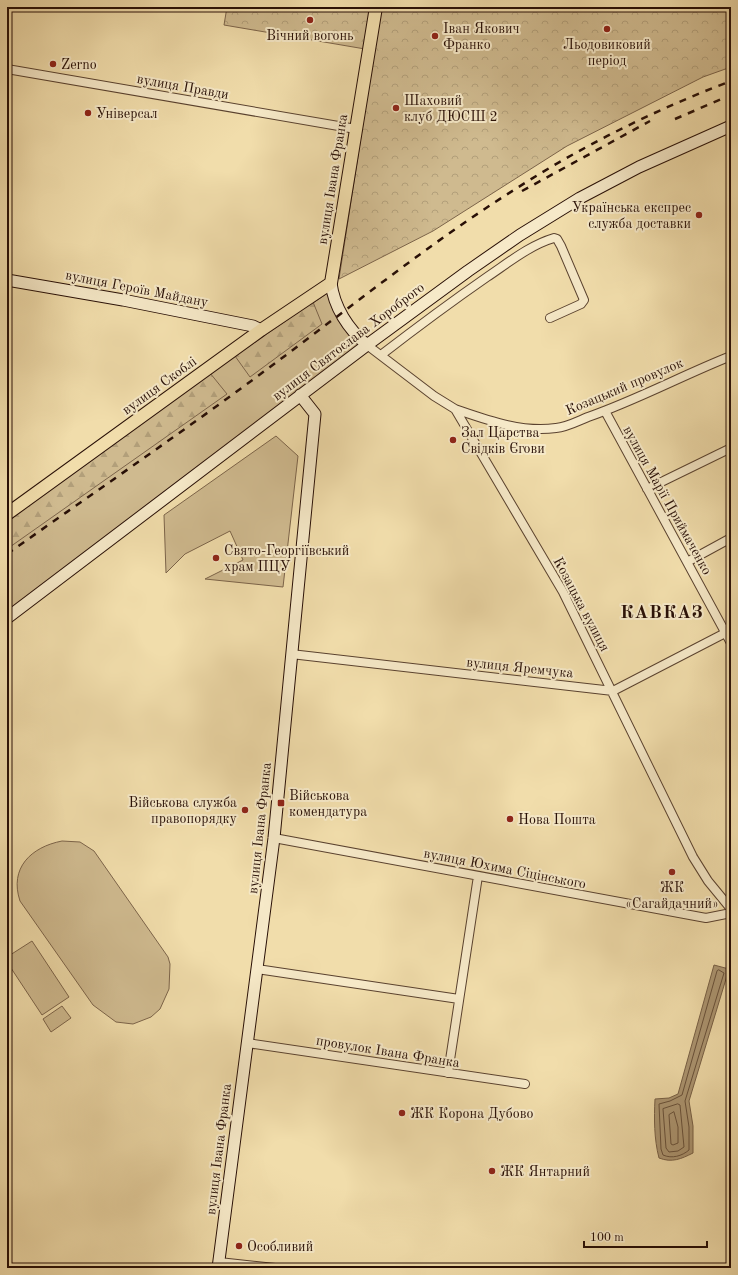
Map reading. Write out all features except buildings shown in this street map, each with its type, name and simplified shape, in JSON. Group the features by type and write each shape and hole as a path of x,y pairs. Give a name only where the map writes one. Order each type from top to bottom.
{"main road":[{"name":"вулиця Івана Франка","path":"367,345 346,322 339,311 334,299 331,282 376,7"},
{"name":"вулиця Святослава Хороброго","path":"7,618 367,345 468,271 570,203 639,167 731,126"},
{"name":"вулиця Героїв Майдану","path":"7,280 123,300 253,326 261,330"},
{"name":"вулиця Скоблі","path":"7,514 261,330 331,282"},
{"name":"вулиця Івана Франка","path":"218,1265 274,838 315,414 300,396"}],"street":[{"name":"вулиця Правди","path":"7,69 356,129"},
{"path":"380,355 448,304 508,262 536,246 554,238 557,239 561,246 584,300 581,304 550,318"},
{"name":"Козацька вулиця","path":"367,345 434,396 455,409 563,592 613,691 693,857 708,881 731,909"},
{"name":"Козацький провулок","path":"455,409 499,424 533,429 557,428 605,411 731,356"},
{"name":"вулиця Марії Приймаченко","path":"605,411 687,562 728,631 731,643"},
{"path":"647,489 731,448"},
{"path":"687,562 731,538"},
{"path":"613,691 728,631"},
{"name":"вулиця Яремчука","path":"291,654 613,691"},
{"name":"вулиця Юхима Сіцінського","path":"274,838 706,918 731,913"},
{"path":"448,1073 478,876"},
{"path":"257,969 459,999"},
{"name":"провулок Івана Франка","path":"247,1043 525,1084"},
{"path":"218,1265 275,1268"}],"green space":[{"path":"227,7 372,7 365,49 224,25"},
{"path":"381,7 731,7 731,67 703,77 567,146 433,231 339,279"},
{"path":"332,290 362,344 7,613 7,521 235,356"},
{"path":"313,302 322,324 250,377 235,356"},
{"path":"210,373 227,394 7,549 7,521"},
{"path":"276,436 298,456 283,587 205,579 243,560 230,531 185,554 166,573 164,515"},
{"path":"62,841 80,842 94,851 168,957 170,964 169,989 160,1009 151,1017 133,1024 116,1022 93,1005 20,901 17,889 18,879 20,869 25,861 41,848"},
{"path":"32,941 69,997 42,1015 7,962 7,957"},
{"path":"62,1006 71,1018 51,1032 43,1019"}],"water":[{"path":"714,965 729,969 689,1101 693,1126 693,1153 676,1160 659,1158 655,1136 655,1099 669,1098 678,1094"}],"railway":[{"path":"7,554 270,367 454,230 517,188 568,157 621,129 676,103 731,81"},
{"path":"675,119 731,95"},
{"path":"522,191 650,121"}],"place":[{"name":"Вічний вогонь","path":"310,20"},
{"name":"Льодовиковий період","path":"607,29"},
{"name":"Іван Якович Франко","path":"435,36"},
{"name":"Zerno","path":"53,64"},
{"name":"Шаховий клуб ДЮСШ 2","path":"396,108"},
{"name":"Універсал","path":"88,113"},
{"name":"Українська експрес служба доставки","path":"699,215"},
{"name":"Зал Царства Свідків Єгови","path":"453,440"},
{"name":"Свято-Георгіївський храм ПЦУ","path":"216,558"},
{"name":"Військова комендатура","path":"281,803"},
{"name":"Військова служба правопорядку","path":"245,810"},
{"name":"Нова Пошта","path":"510,819"},
{"name":"ЖК «Сагайдачний»","path":"672,872"},
{"name":"ЖК Корона Дубово","path":"402,1113"},
{"name":"ЖК Янтарний","path":"492,1171"},
{"name":"Особливий","path":"239,1246"}],"district":[{"name":"КАВКАЗ","path":"662,612"}]}
